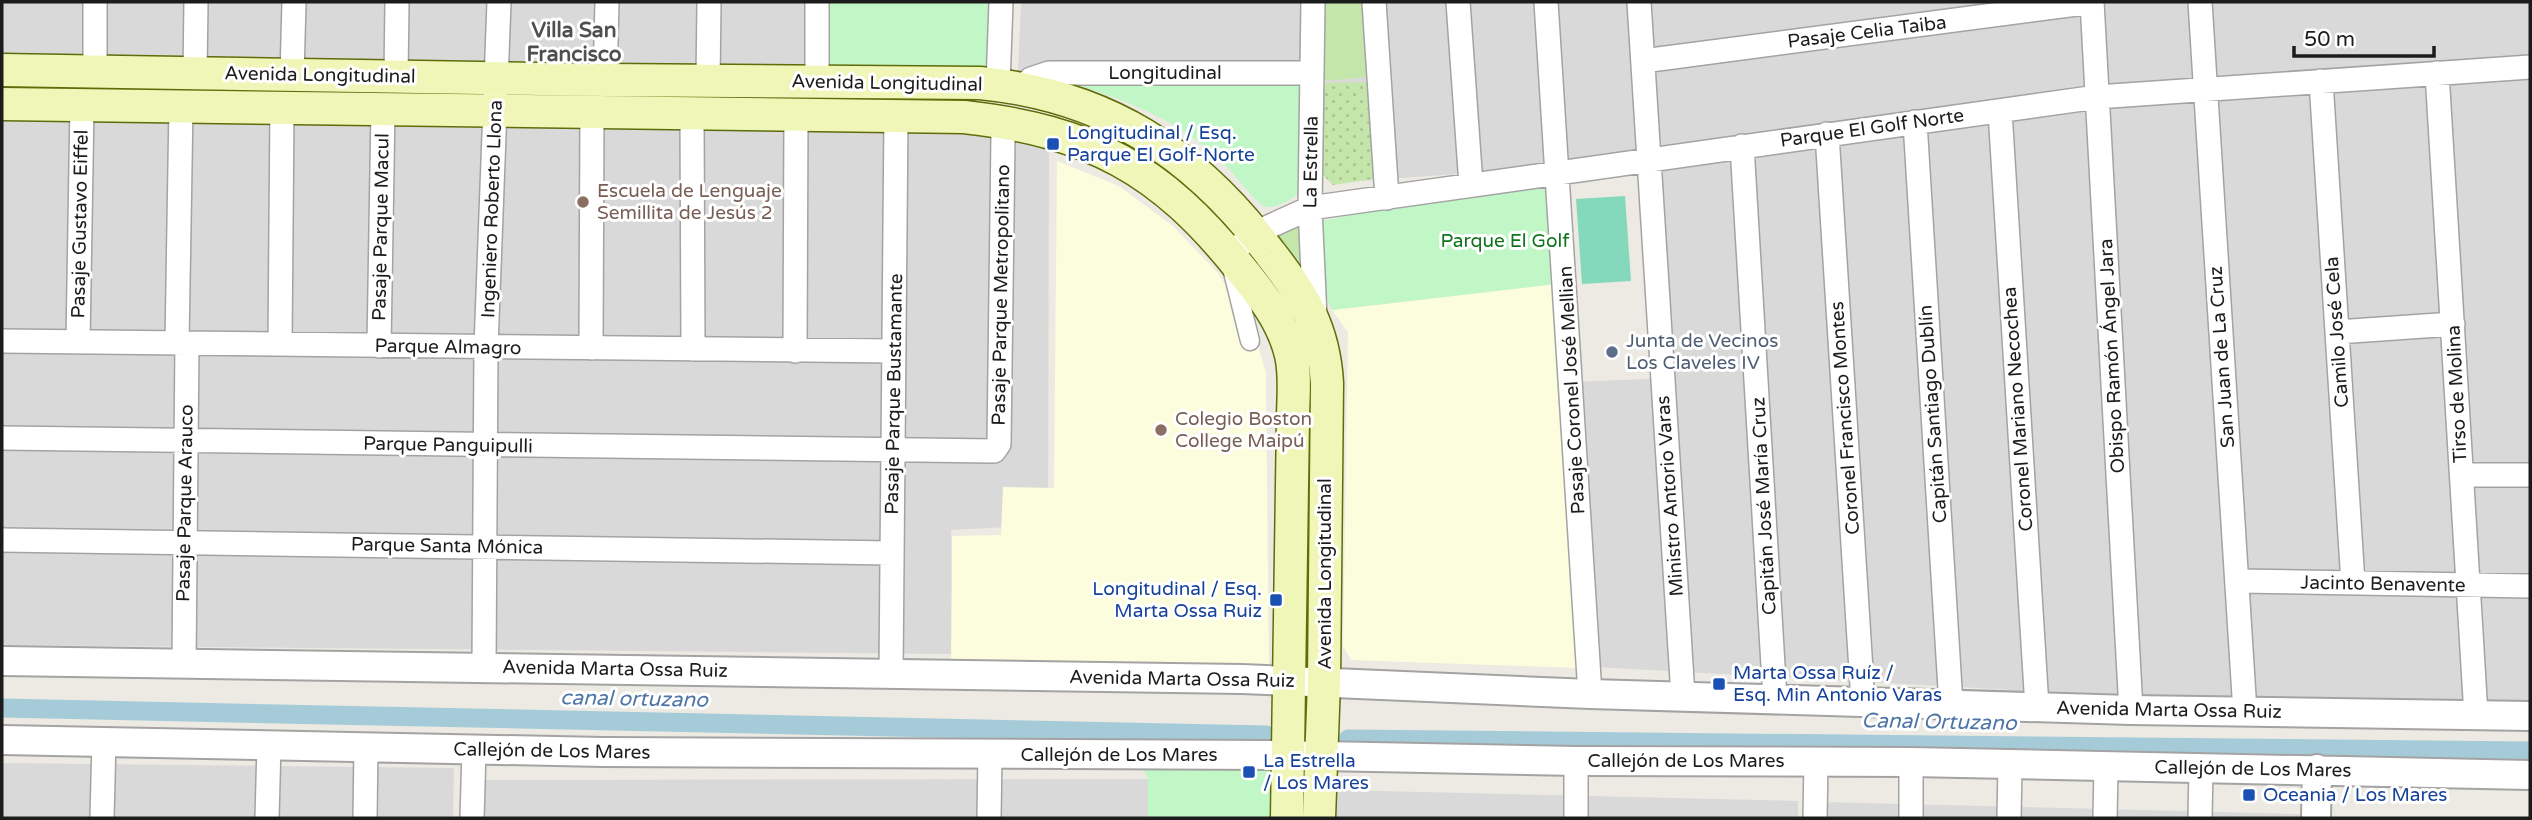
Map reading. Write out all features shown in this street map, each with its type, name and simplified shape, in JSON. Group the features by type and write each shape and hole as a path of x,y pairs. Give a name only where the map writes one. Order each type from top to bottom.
{"main road":[{"name":"Avenida Longitudinal","path":"2,70 606,80 958,82 1011,86 1086,106 1141,132 1193,169 1255,233 1285,272 1315,321 1324,353 1327,383 1324,682 1319,818"},
{"name":"Avenida Longitudinal","path":"2,104 964,117 1000,121 1070,138 1122,161 1172,195 1229,254 1274,313 1283,332 1293,367 1287,818"}],"street":[{"path":"95,2 95,72"},
{"path":"195,73 196,2"},
{"path":"292,75 294,2"},
{"path":"396,76 397,2"},
{"name":"Ingeniero Roberto Llona","path":"484,668 486,347 499,2"},
{"path":"606,80 607,2"},
{"path":"708,81 709,2"},
{"path":"817,2 817,82"},
{"path":"1001,2 1011,86"},
{"name":"La Estrella","path":"1313,2 1310,208 1315,321"},
{"path":"1374,2 1387,198"},
{"path":"1458,2 1471,185"},
{"name":"Pasaje Coronel José Mellian","path":"1546,2 1590,694"},
{"name":"Ministro Antorio Varas","path":"1639,2 1683,696"},
{"name":"Pasaje Celia Taiba","path":"1643,61 2092,2"},
{"name":"Obispo Ramón Ángel Jara","path":"2092,2 2132,710"},
{"name":"San Juan de La Cruz","path":"2200,2 2245,712"},
{"name":"Parque El Golf Norte","path":"1229,254 1255,233 1310,208 1649,159 2097,97 2530,67"},
{"name":"Longitudinal","path":"1011,86 1049,73 1312,73"},
{"name":"Tirso de Molina","path":"2437,73 2476,715"},
{"name":"Camilo José Cela","path":"2321,81 2353,583"},
{"name":"Pasaje Gustavo Eiffel","path":"78,342 82,105"},
{"name":"Pasaje Parque Arauco","path":"181,106 182,343 186,441 184,663"},
{"path":"280,345 282,108"},
{"name":"Pasaje Parque Macul","path":"379,346 383,109"},
{"path":"591,348 592,111"},
{"name":"Coronel Mariano Necochea","path":"2000,111 2037,707"},
{"path":"692,113 693,349"},
{"path":"795,351 796,114"},
{"name":"Pasaje Parque Bustamante","path":"891,673 896,116"},
{"name":"Pasaje Parque Metropolitano","path":"893,450 991,452 998,447 1003,137 1000,121"},
{"name":"Capitán Santiago Dublín","path":"1915,122 1951,705"},
{"name":"Coronel Francisco Montes","path":"1827,134 1863,702"},
{"name":"Capitán José María Cruz","path":"1742,146 1775,699"},
{"path":"1229,254 1250,341"},
{"path":"2337,332 2452,324"},
{"name":"Parque Almagro","path":"2,341 894,351"},
{"name":"Parque Panguipulli","path":"2,438 893,450"},
{"path":"2462,475 2530,475"},
{"name":"Parque Santa Mónica","path":"2,540 892,553"},
{"name":"Jacinto Benavente","path":"2236,581 2530,586"},
{"name":"Avenida Marta Ossa Ruiz","path":"2,661 1290,681 1590,694 1951,705 2530,716"},
{"name":"Callejón de Los Mares","path":"2,740 474,750 1911,762 2530,775"},
{"path":"102,818 104,741"},
{"path":"267,818 269,746"},
{"path":"365,818 366,748"},
{"path":"472,818 474,750"},
{"path":"989,818 990,754"},
{"path":"1576,761 1576,818"},
{"path":"1815,818 1816,762"},
{"path":"1911,762 1911,818"},
{"path":"2009,818 2010,764"},
{"path":"2105,818 2106,767"},
{"path":"2200,818 2201,768"},
{"path":"2316,818 2317,769"}],"shaded area":[{"path":"2,2 809,2 805,72 2,67"},
{"path":"1021,2 2530,2 2530,702 2191,700 1596,667 1572,382 1671,378 1662,159 1332,183 1325,67 1018,72"},
{"path":"2,120 964,133 1049,149 1048,525 951,530 954,654 2,645"},
{"name":"Colegio Boston College Maipú","path":"1057,161 1119,186 1173,226 1218,273 1242,310 1259,349 1266,373 1269,673 951,664 952,536 1001,535 1003,487 1054,488"},
{"name":"Colegio Boston College Maipú","path":"1556,284 1577,668 1351,660 1343,646 1348,332 1332,310"},
{"path":"2,763 454,768 453,818 2,818"},
{"path":"1148,779 1148,818 482,818 483,780"},
{"path":"1336,790 1798,801 1798,818 1335,818"},
{"path":"1821,802 2300,814 2300,818 1821,818"}],"green space":[{"path":"830,2 994,2 993,67 829,71"},
{"path":"1321,2 1368,2 1373,77 1322,81"},
{"path":"1083,82 1300,82 1298,194 1277,206 1263,206 1222,162 1190,136 1156,115 1080,86"},
{"path":"1372,82 1379,178 1333,185 1322,174 1321,83"},
{"name":"Parque El Golf","path":"1554,184 1556,284 1332,310 1323,291 1319,222 1358,213"},
{"path":"1625,196 1631,281 1582,284 1576,199"},
{"path":"1298,224 1302,273 1274,233"},
{"path":"1142,765 1276,769 1275,818 1148,818 1148,779"}],"waterway":[{"name":"canal ortuzano","path":"2,708 1266,735"},
{"name":"Canal Ortuzano","path":"1348,739 2530,751"}],"place":[{"name":"Longitudinal / Esq. Parque El Golf-Norte","path":"1053,144"},
{"name":"Escuela de Lenguaje Semillita de Jesús 2","path":"583,202"},
{"name":"Junta de Vecinos Los Claveles IV","path":"1612,352"},
{"name":"Colegio Boston College Maipú","path":"1161,430"},
{"name":"Longitudinal / Esq. Marta Ossa Ruiz","path":"1276,600"},
{"name":"Marta Ossa Ruíz / Esq. Min Antonio Varas","path":"1719,684"},
{"name":"La Estrella / Los Mares","path":"1249,772"},
{"name":"Oceania / Los Mares","path":"2249,795"}],"district":[{"name":"Villa San Francisco","path":"574,42"}]}
